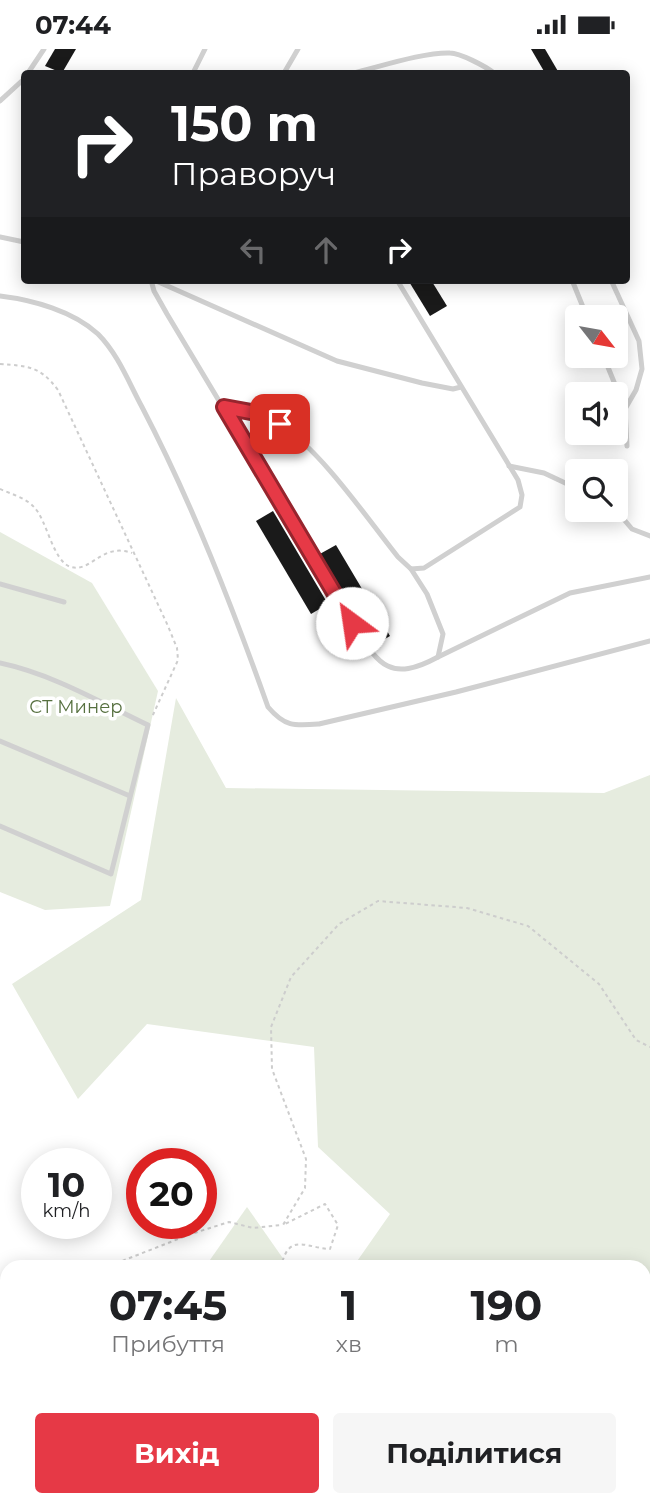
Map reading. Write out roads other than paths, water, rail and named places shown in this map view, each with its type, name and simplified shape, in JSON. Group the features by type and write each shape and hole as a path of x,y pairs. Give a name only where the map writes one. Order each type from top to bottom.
{"lane":[{"path":"30,70 44,49"},
{"path":"194,70 205,49"},
{"path":"286,70 298,49"},
{"path":"367,70 451,53 490,70"},
{"path":"0,101 21,84"},
{"path":"0,237 21,241"},
{"path":"157,284 160,302 374,657 389,668 416,669 570,593 650,577"},
{"path":"165,284 337,361 422,383 453,389 461,387"},
{"path":"399,284 518,480 523,495 520,507 424,568 411,569"},
{"path":"574,284 582,305"},
{"path":"613,284 639,341 642,369 636,390 628,404"},
{"path":"0,296 49,307 78,319 99,335 117,359 156,434 219,579 268,708 280,721 297,726 319,724 456,692 650,641"},
{"path":"224,407 256,413 280,424 320,460 398,557 411,569 428,594 443,634 438,657"},
{"path":"509,466 544,473 565,483"},
{"path":"626,522 632,529 650,536"},
{"path":"0,585 64,602"},
{"path":"0,663 21,667 51,679 148,725 111,874 0,826"},
{"path":"0,741 130,796"}],"park label":[{"name":"СТ Минер","path":"76,707"}]}
